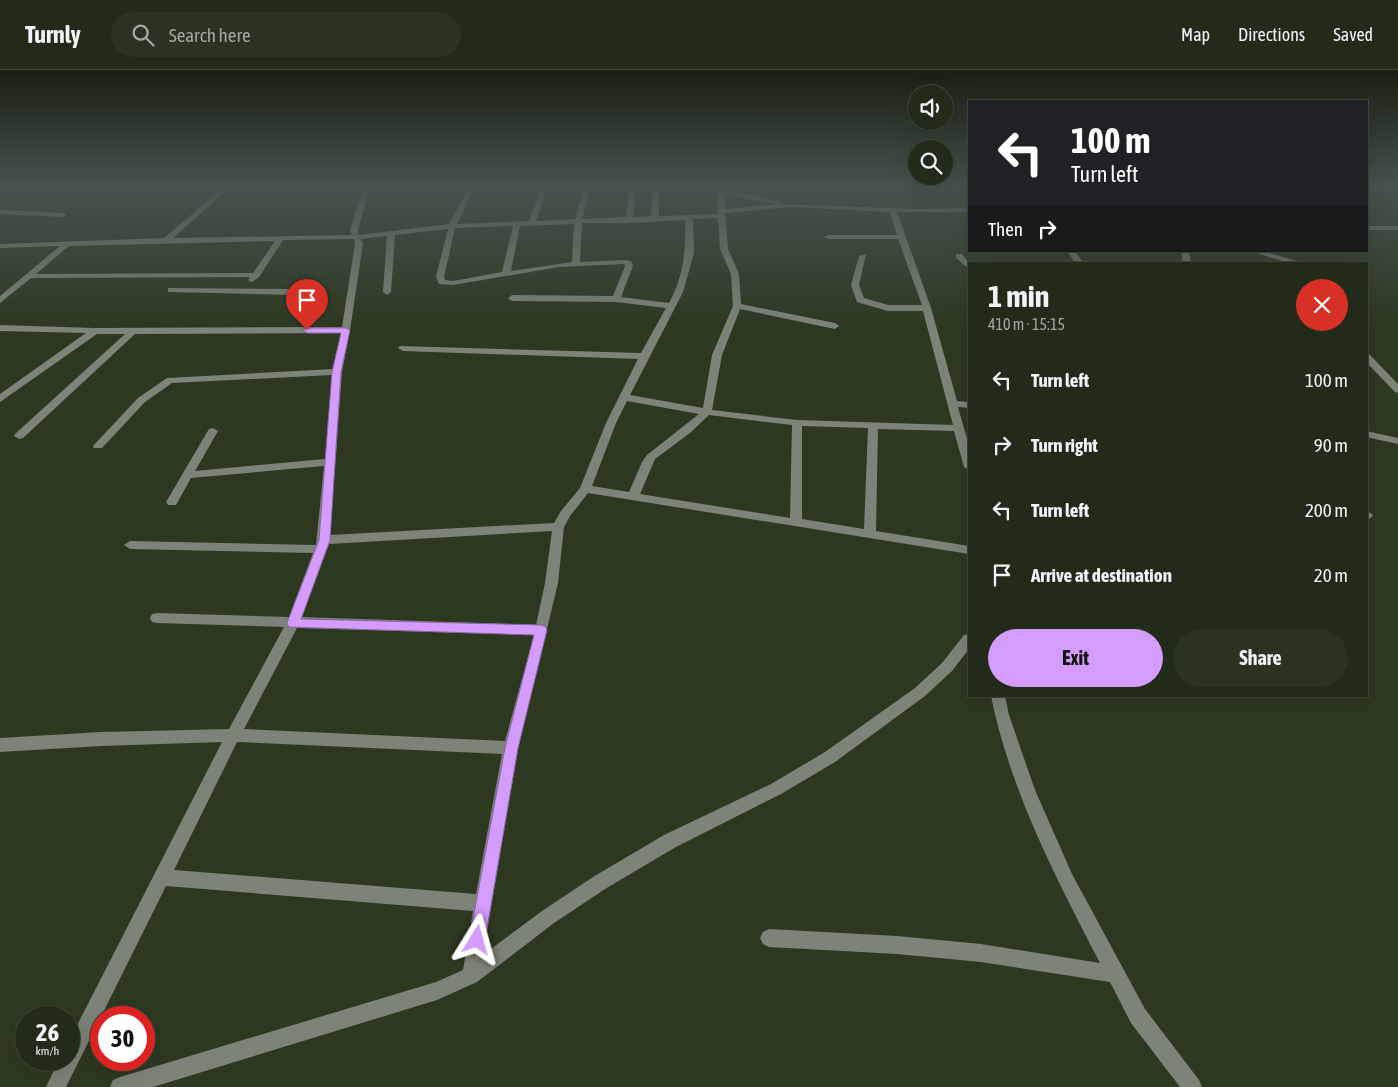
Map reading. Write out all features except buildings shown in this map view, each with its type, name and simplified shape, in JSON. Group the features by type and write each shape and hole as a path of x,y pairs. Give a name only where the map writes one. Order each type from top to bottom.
{"street":[{"path":"166,240 175,232"},
{"path":"56,1087 233,735 293,623 322,544 331,462 337,372 346,330 359,244 355,232"},
{"path":"1,247 166,240 358,237 396,232"},
{"path":"450,232 440,277 442,282 453,283 576,263 607,261 628,263 629,266 616,299"},
{"path":"506,273 515,232"},
{"path":"576,263 577,232"},
{"path":"471,976 482,903 511,748 557,560 558,527 570,507 585,489 611,423 644,356 679,292 688,266 690,253 689,232"},
{"path":"633,497 647,462 651,457 686,431 707,412 717,355 737,306 735,274 724,248 723,232"},
{"path":"900,232 927,308 968,463"},
{"path":"387,292 391,233"},
{"path":"828,237 901,237"},
{"path":"245,290 280,239"},
{"path":"0,300 68,243"},
{"path":"1257,252 1296,262"},
{"path":"1290,252 1302,262"},
{"path":"863,256 855,285 860,300 888,308 927,308"},
{"path":"960,256 968,265"},
{"path":"29,276 256,274"},
{"path":"171,290 292,292"},
{"path":"512,298 616,299 672,306"},
{"path":"737,306 835,326"},
{"path":"0,328 95,331 346,330"},
{"path":"0,399 95,331"},
{"path":"19,436 133,331"},
{"path":"403,348 644,356"},
{"path":"1368,358 1398,390"},
{"path":"98,446 148,395 170,380 337,372"},
{"path":"624,397 729,416 797,423 958,428"},
{"path":"951,404 968,405"},
{"path":"796,524 797,423"},
{"path":"870,535 873,425"},
{"path":"172,502 213,432"},
{"path":"1368,432 1398,441"},
{"path":"189,475 331,462"},
{"path":"585,489 968,550"},
{"path":"130,545 322,544 558,527"},
{"path":"157,618 541,630"},
{"path":"120,1087 438,991 471,976 548,917 600,883 670,841 776,789 830,757 920,692 947,667 968,640"},
{"path":"998,697 1002,715 1027,790 1066,880 1138,1016 1192,1087"},
{"path":"0,745 101,739 233,735 511,748"},
{"path":"162,877 482,903"},
{"path":"768,938 897,945 981,953 1115,974"}],"route":[{"path":"307,330 346,330 337,372 324,540 293,623 541,630 511,748 482,903 477,940"}]}
